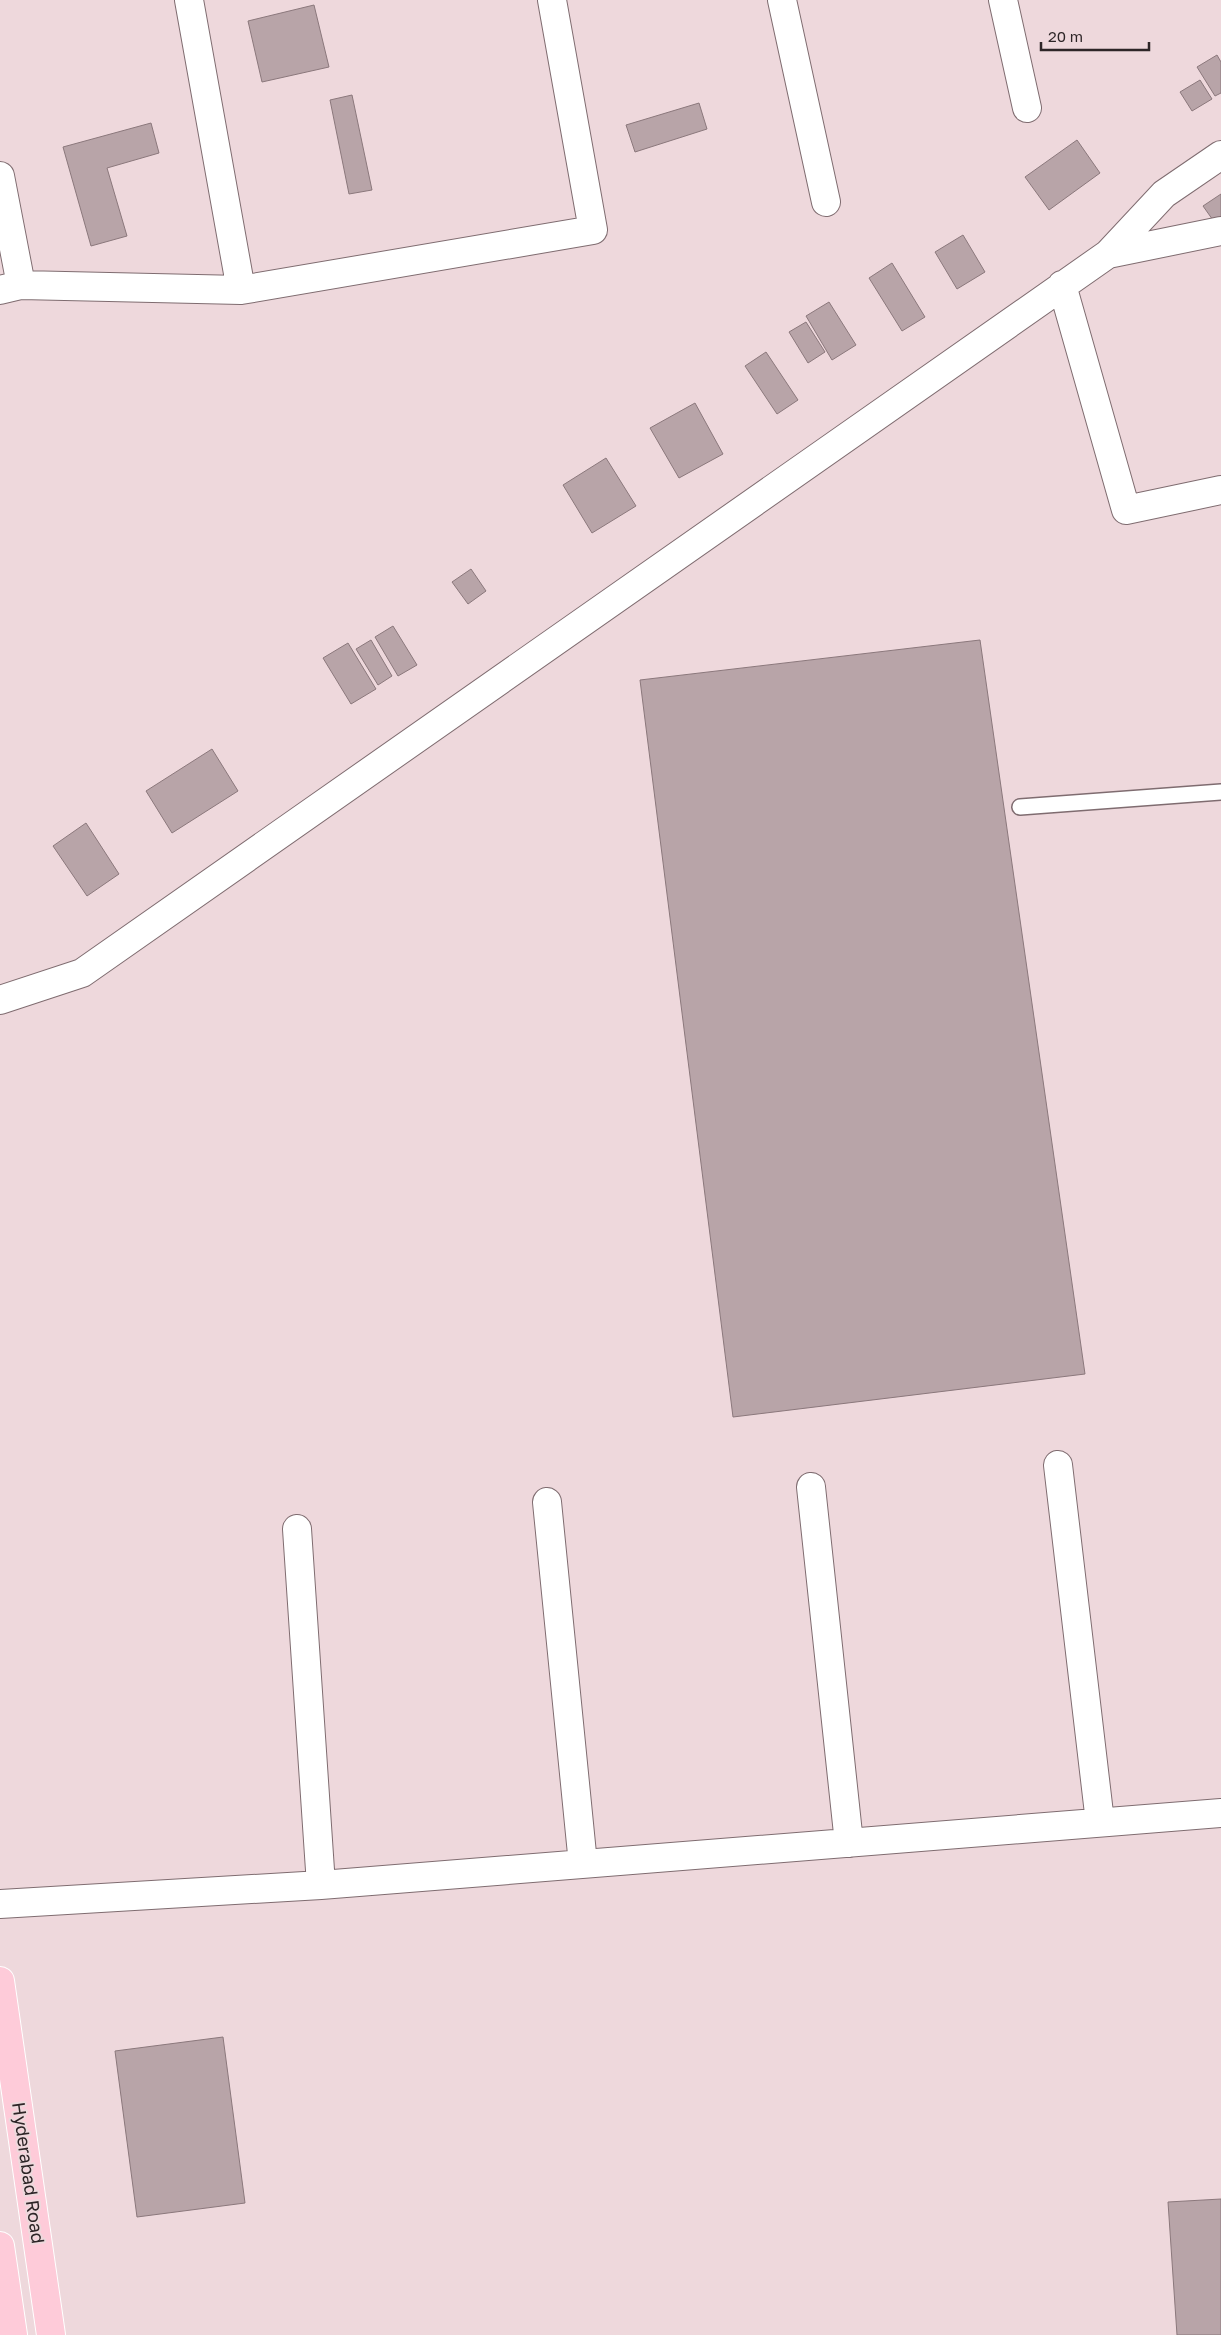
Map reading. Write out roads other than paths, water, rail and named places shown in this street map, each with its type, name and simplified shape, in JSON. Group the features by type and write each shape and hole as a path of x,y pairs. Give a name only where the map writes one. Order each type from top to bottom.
{"main road":[{"name":"Hyderabad Road","path":"0,1981 51,2335"},
{"path":"0,2246 13,2335"}],"street":[{"path":"189,0 241,290"},
{"path":"0,176 10,288 241,290 593,230 552,0"},
{"path":"782,0 826,202"},
{"path":"1003,0 1027,108"},
{"path":"0,1000 82,974 1108,254 1164,194 1221,155"},
{"path":"1108,254 1221,231"},
{"path":"1062,285 1126,510 1221,490"},
{"path":"1058,1465 1100,1822"},
{"path":"811,1487 849,1843"},
{"path":"547,1502 583,1864"},
{"path":"297,1529 321,1885"},
{"path":"0,1904 321,1885 1221,1813"}],"lane":[{"path":"1020,807 1221,792"}]}
